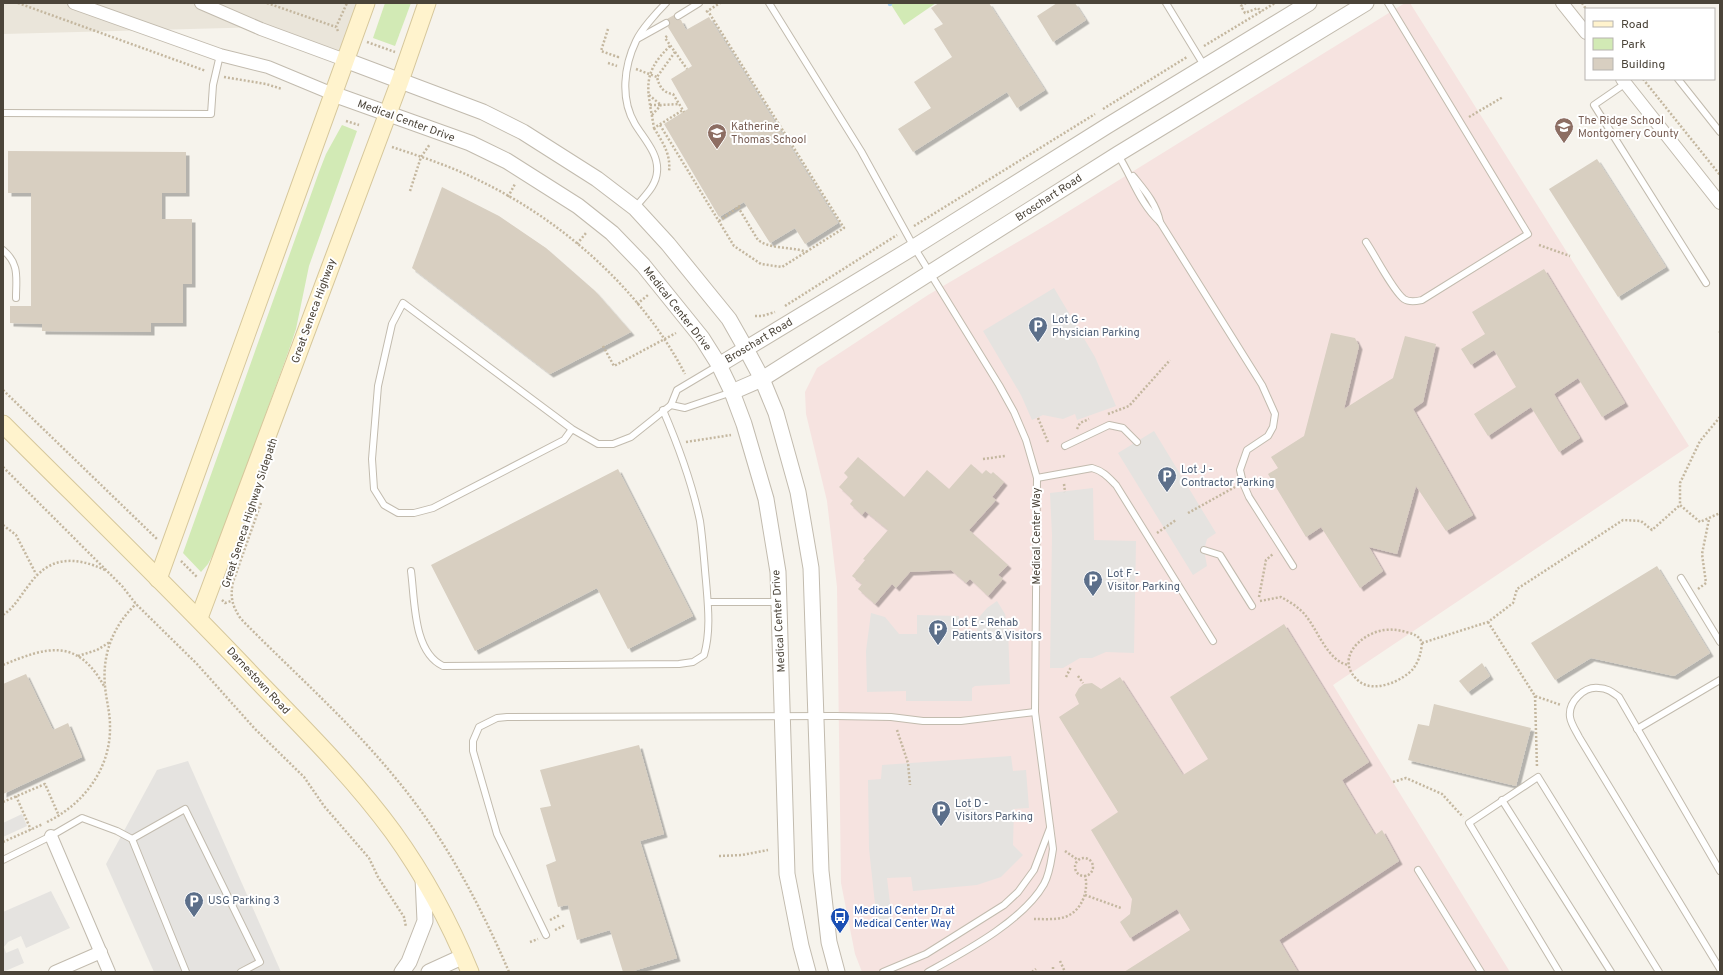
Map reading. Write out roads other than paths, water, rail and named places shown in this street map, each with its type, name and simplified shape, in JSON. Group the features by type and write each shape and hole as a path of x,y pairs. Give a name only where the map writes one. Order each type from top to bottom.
{"main road":[{"path":"158,579 366,3"},
{"name":"Great Seneca Highway","path":"198,618 400,81 427,3"},
{"name":"Darnestown Road","path":"3,424 198,618 348,776 393,832 423,878 464,956 470,972"}],"street":[{"name":"Medical Center Drive","path":"74,3 220,55 268,67 333,94 470,143 495,155 578,206 612,233 643,265 702,338 719,365 732,392 744,424 766,499 778,572 784,717 787,874 796,924 808,972"},
{"path":"201,3 261,29 483,112 523,132 597,179 635,208 668,244 729,319 762,379 776,413 798,492 811,568 821,871 829,942 837,972"},
{"name":"Broschart Road","path":"719,365 914,247 1107,126 1309,3"},
{"name":"Broschart Road","path":"732,392 762,379 1118,154 1366,3"},
{"path":"1562,3 1585,32"},
{"path":"1624,81 1720,203"},
{"path":"51,836 110,972"},
{"path":"402,972 409,962 424,921 423,878"},
{"path":"55,972 101,952"},
{"path":"429,972 464,956"}],"lane":[{"path":"635,208 654,184 657,173 656,158 633,122 626,100 625,74 636,40 666,3"},
{"path":"678,16 699,3"},
{"name":"Medical Center Way","path":"769,3 861,151 904,232 1014,412 1026,440 1037,478 1035,712 1054,849 1050,869 1044,884 1027,906 998,929 928,972"},
{"path":"1166,3 1205,67"},
{"path":"1366,242 1397,291 1405,300 1414,302 1422,300 1528,234 1388,3"},
{"path":"636,40 666,23"},
{"path":"3,113 211,114 213,85 220,55"},
{"path":"1679,80 1720,132"},
{"path":"1624,81 1594,105 1706,283"},
{"path":"1118,154 1141,199 1150,213 1160,222 1262,385 1274,414 1273,427 1268,436 1247,450 1242,460 1240,470 1242,483 1249,497 1293,566"},
{"path":"3,250 12,258 16,269 16,298"},
{"path":"572,429 564,440 433,508 414,513 398,513 384,506 374,489 372,459 378,393 392,324 403,303 572,429 598,444 613,444 630,437 671,405 677,390 719,365"},
{"path":"671,405 685,408 732,392"},
{"path":"411,572 419,634 425,648 434,661 443,666 679,664 693,662 704,654 708,642 708,602 700,520 688,475 663,410"},
{"path":"1065,446 1109,425 1123,428 1137,442"},
{"path":"1037,478 1092,468 1100,470 1108,477 1119,490 1213,640"},
{"path":"1204,550 1220,555 1252,606"},
{"path":"1681,578 1720,642"},
{"path":"708,602 779,602"},
{"path":"1637,729 1720,680"},
{"path":"1719,868 1618,697 1610,690 1598,688 1588,689 1574,701 1571,708 1570,716 1579,737 1720,969"},
{"path":"546,935 496,834 473,751 473,741 479,727 496,718 816,716 891,717 923,721 961,721 1035,712"},
{"path":"1559,972 1468,823 1538,777 1659,972"},
{"path":"1502,800 1611,972"},
{"path":"132,839 185,810 260,962 242,972"},
{"path":"3,860 51,836 82,818 118,831 132,839 186,972"},
{"name":"Medical Center Way","path":"883,972 926,954 1004,905 1018,892 1034,870 1050,827"},
{"path":"1418,870 1481,972"}],"place":[{"name":"The Ridge School Montgomery County","path":"1564,144"},
{"name":"Katherine Thomas School","path":"717,150"},
{"name":"Lot G - Physician Parking","path":"1038,343"},
{"name":"Lot J - Contractor Parking","path":"1167,493"},
{"name":"Lot F - Visitor Parking","path":"1093,597"},
{"name":"Lot E - Rehab Patients & Visitors","path":"938,646"},
{"name":"Lot D - Visitors Parking","path":"941,827"},
{"name":"USG Parking 3","path":"194,918"},
{"name":"Medical Center Dr at Medical Center Way","path":"840,934"}]}
